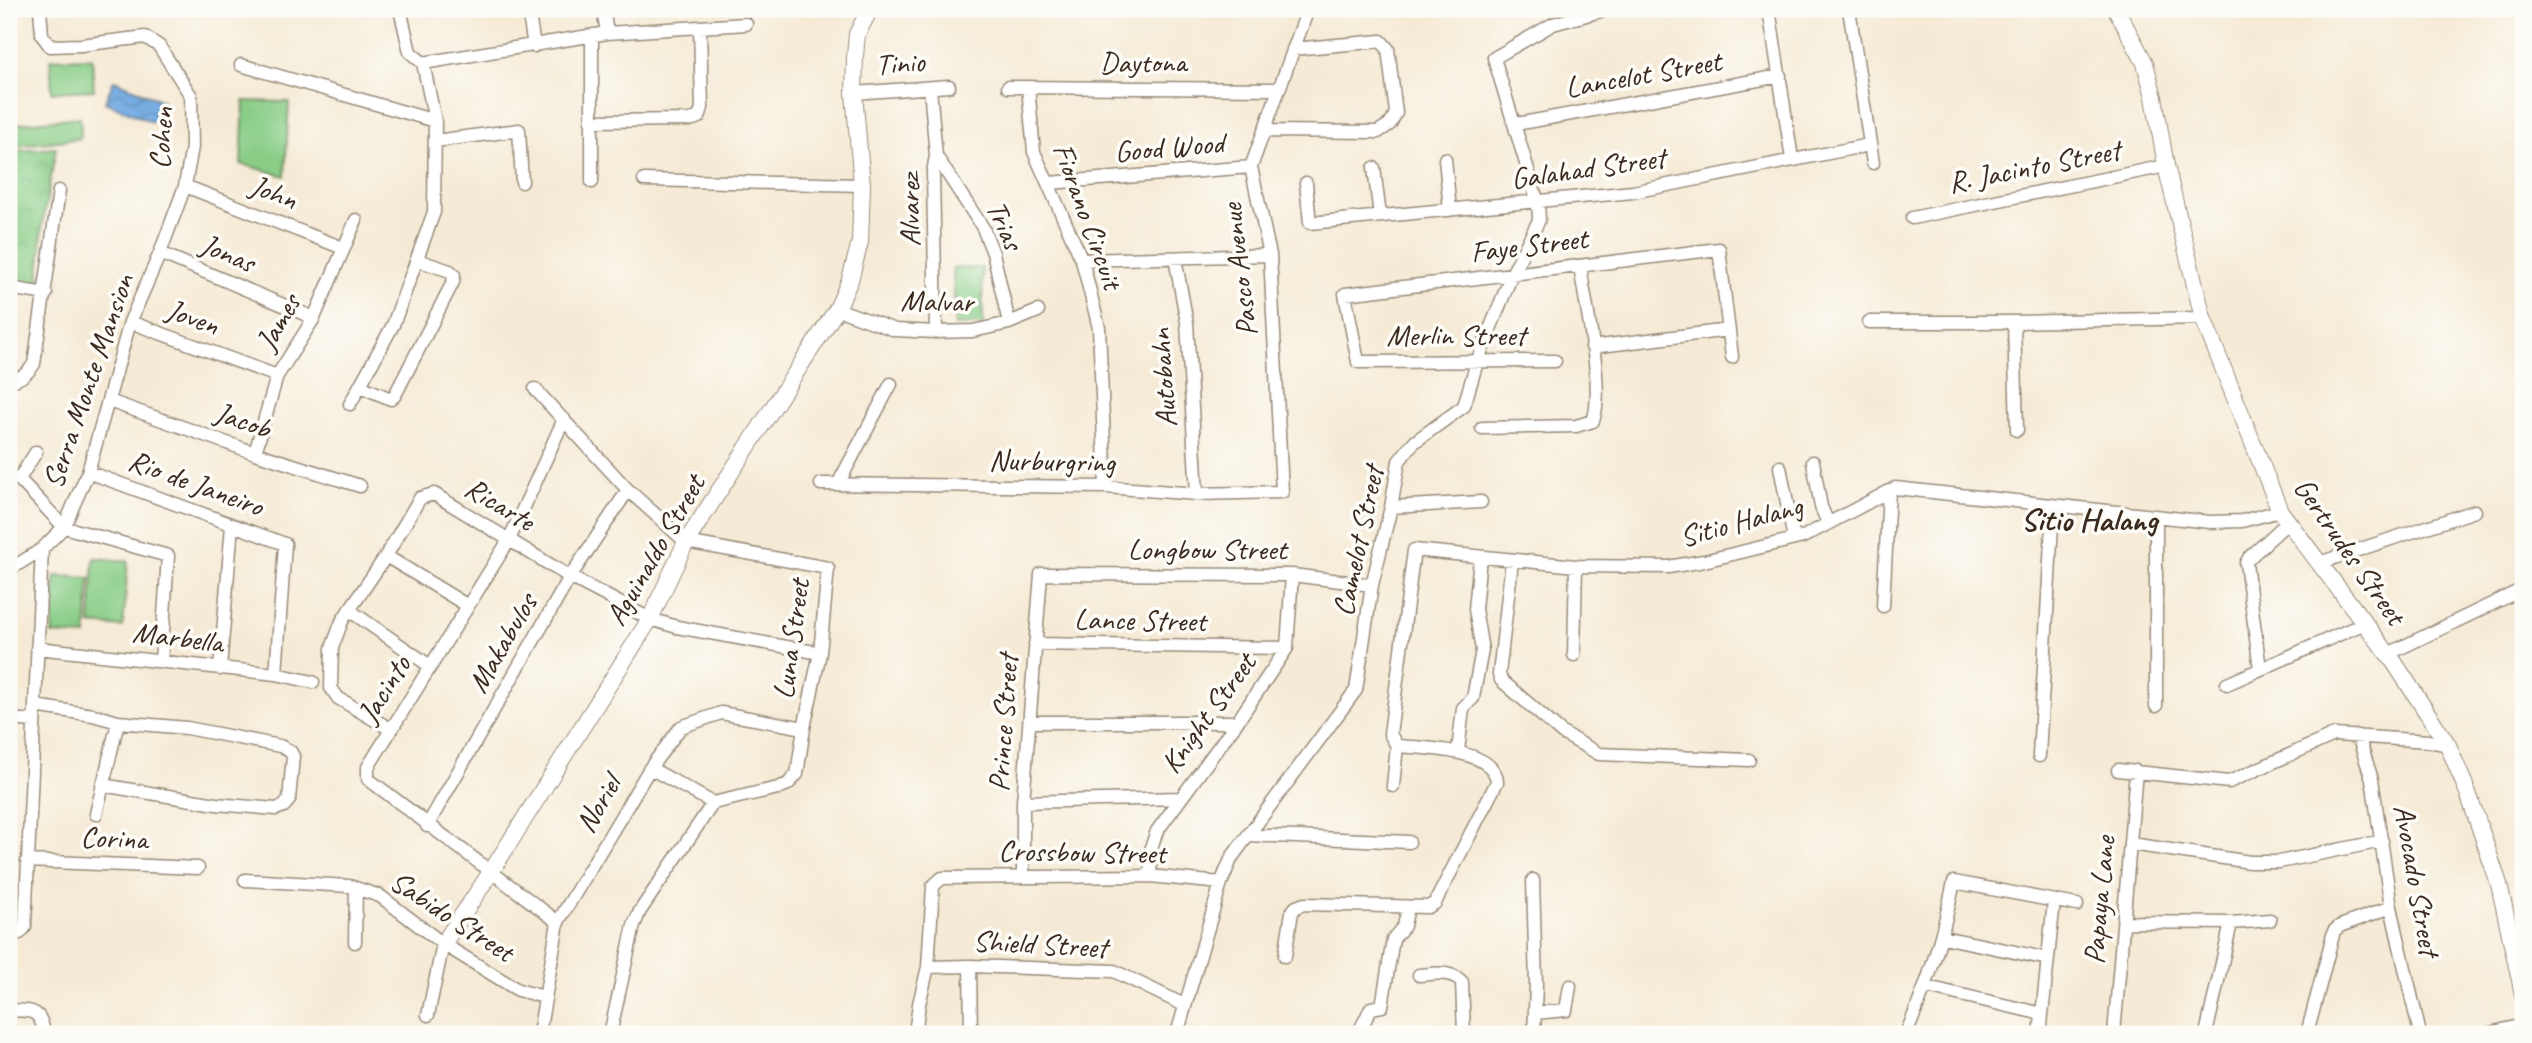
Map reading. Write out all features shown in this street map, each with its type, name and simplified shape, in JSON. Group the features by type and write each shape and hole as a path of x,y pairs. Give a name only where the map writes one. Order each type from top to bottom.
{"street":[{"name":"Cohen","path":"40,9 42,35 50,46 145,37 159,47 191,96 192,147 185,186"},
{"path":"350,404 393,325 434,212 435,121 423,63 410,52 400,9"},
{"path":"528,9 534,46"},
{"path":"603,9 607,33"},
{"name":"Aguinaldo Street","path":"428,1014 443,944 491,873 650,619 687,542 836,309 849,280 860,242 862,186 854,93 857,34 870,9"},
{"path":"1059,9 1085,10"},
{"name":"Pasco Avenue","path":"1282,492 1270,256 1251,167 1308,9"},
{"name":"Camelot Street","path":"1177,1034 1221,883 1232,856 1356,690 1372,585 1399,461 1413,443 1464,406 1477,362 1512,274 1539,220 1538,203 1494,58 1553,24 1605,9"},
{"path":"1769,9 1792,159"},
{"path":"1849,9 1873,163"},
{"name":"Gertrudes Street","path":"2116,9 2145,63 2166,166 2203,318 2284,516 2388,654 2448,745 2468,793 2499,884 2523,994"},
{"path":"423,63 607,33 746,24"},
{"path":"591,121 690,120 699,117 702,108 700,27"},
{"path":"592,36 593,182"},
{"path":"1265,131 1378,132 1390,124 1395,113 1388,48 1381,41 1293,49"},
{"path":"241,65 435,121"},
{"name":"Lancelot Street","path":"1516,124 1780,76"},
{"name":"Tinio","path":"854,93 949,86"},
{"name":"Daytona","path":"1008,87 1278,89"},
{"name":"Alvarez","path":"930,88 936,156 933,173 936,332"},
{"name":"Fiorano Circuit","path":"1028,88 1034,152 1082,260 1099,328 1106,487"},
{"path":"435,141 519,131 522,182"},
{"name":"Galahad Street","path":"1306,183 1310,223 1633,192 1869,145"},
{"name":"Trias","path":"936,156 983,228 993,253 1009,323"},
{"path":"1446,159 1450,210"},
{"name":"R. Jacinto Street","path":"1912,218 2166,166"},
{"name":"Good Wood","path":"1049,183 1251,167"},
{"path":"1374,168 1380,216"},
{"path":"644,180 862,186"},
{"name":"John","path":"185,186 343,248"},
{"name":"Serra Monte Mansion","path":"9,570 42,549 64,527 88,472 130,322 185,186"},
{"path":"9,381 27,373 34,364 59,191"},
{"name":"James","path":"255,453 277,376 314,318 356,220"},
{"name":"Faye Street","path":"1358,362 1346,294 1719,249 1729,330"},
{"name":"Jonas","path":"160,253 314,318"},
{"path":"1082,260 1270,256"},
{"name":"Autobahn","path":"1175,258 1187,323 1197,494"},
{"path":"360,386 391,399 453,282 454,275 450,271 417,260"},
{"path":"1482,428 1576,426 1593,421 1598,408 1580,266"},
{"path":"9,288 46,294"},
{"name":"Malvar","path":"836,309 895,330 936,332 973,331 1009,323 1038,311"},
{"path":"1869,322 2203,318"},
{"name":"Joven","path":"130,322 277,376"},
{"path":"2014,322 2017,430"},
{"path":"1592,347 1729,330 1732,357"},
{"name":"Merlin Street","path":"1358,362 1555,361"},
{"path":"838,484 891,384"},
{"path":"536,389 628,490 687,542"},
{"name":"Jacob","path":"109,401 255,453 360,486"},
{"name":"Jacinto","path":"558,922 368,779 368,767 509,540 564,419"},
{"path":"36,452 14,478 64,527 168,556 161,661"},
{"path":"1813,462 1821,507 1828,523"},
{"path":"1780,467 1794,539"},
{"name":"Rio de Janeiro","path":"88,472 285,544 276,674"},
{"name":"Nurburgring","path":"821,485 1106,487 1197,494 1282,492"},
{"name":"Sitio Halang","path":"1397,746 1390,734 1414,550 1576,566 1668,567 1794,539 1895,488 2210,522 2284,516"},
{"name":"Makabulos","path":"427,826 570,578 628,490"},
{"path":"1883,606 1889,491"},
{"name":"Ricarte","path":"390,729 338,698 331,688 332,648 342,621 386,556 420,498 434,494 570,578 650,619 677,627 820,653"},
{"path":"1391,507 1481,502"},
{"path":"2039,756 2053,506"},
{"path":"2319,563 2475,511"},
{"path":"2260,669 2246,563 2284,516"},
{"path":"2156,518 2156,706"},
{"path":"220,668 232,525"},
{"name":"Luna Street","path":"687,542 828,569 820,653 797,774 788,784 713,803"},
{"path":"14,934 25,926 42,549"},
{"path":"386,556 468,606"},
{"path":"1458,751 1463,708 1473,698 1482,650 1475,610 1480,558"},
{"path":"1512,561 1499,674 1501,680 1530,707 1562,733 1599,754 1749,760"},
{"path":"1574,655 1576,566"},
{"name":"Longbow Street","path":"1041,574 1292,575 1372,585"},
{"name":"Prince Street","path":"1023,876 1023,802 1041,574"},
{"name":"Knight Street","path":"1150,876 1152,845 1157,831 1287,648 1292,575"},
{"path":"2388,654 2523,589"},
{"path":"349,610 430,666"},
{"path":"2227,684 2365,623"},
{"name":"Lance Street","path":"1035,644 1287,648"},
{"name":"Marbella","path":"37,648 276,674 313,682"},
{"path":"35,706 93,715 118,722 187,729 280,746 293,755 289,800 276,809 216,804 102,785"},
{"name":"Noriel","path":"539,1034 558,922 650,768 681,727 721,713 804,728"},
{"path":"9,719 34,722"},
{"path":"96,814 118,722"},
{"path":"1029,722 1237,722"},
{"path":"2118,770 2229,782 2334,736 2448,745"},
{"name":"Avocado Street","path":"2358,736 2372,779 2391,906 2420,1034"},
{"path":"1285,956 1292,912 1304,904 1428,907 1435,903 1497,782 1495,771 1488,765 1458,751 1397,746 1393,786"},
{"path":"610,1034 637,918 713,803 650,768"},
{"name":"Papaya Lane","path":"2114,1034 2136,771"},
{"path":"1023,802 1180,798"},
{"path":"1248,835 1409,842"},
{"path":"2131,844 2250,862 2269,862 2382,841"},
{"name":"Corina","path":"27,861 198,868"},
{"name":"Crossbow Street","path":"928,967 933,886 942,877 1150,876 1221,883"},
{"name":"Sabido Street","path":"245,880 356,888 380,896 443,944 518,990 544,997"},
{"path":"1533,880 1534,1034"},
{"path":"1906,1034 1927,987 1943,937 1954,883 2077,905"},
{"path":"355,942 356,888"},
{"path":"2040,1034 2053,901"},
{"path":"2307,1034 2334,931 2340,926 2391,906"},
{"path":"1357,1034 1371,1008 1382,1006 1394,939 1404,926 1408,907"},
{"path":"2124,922 2231,923 2270,920"},
{"path":"2206,1034 2231,923"},
{"path":"1943,937 2048,959"},
{"path":"970,966 971,1034"},
{"path":"928,967 915,1034 956,1034"},
{"name":"Shield Street","path":"928,967 1114,971 1184,1006"},
{"path":"1419,975 1448,974 1454,975 1462,982 1464,1034"},
{"path":"1535,1013 1566,1010 1570,986"},
{"path":"1927,987 2042,1014"},
{"path":"9,1010 34,1012 43,1021 44,1034"},
{"path":"2486,1034 2523,1025"},
{"path":"2114,1034 2124,1034"}],"green space":[{"path":"92,58 94,90 52,92 50,59"},
{"path":"244,101 289,102 285,176 241,164"},
{"path":"80,117 81,138 16,146 15,124"},
{"path":"9,129 13,129 13,151 56,148 42,227 39,287 9,282"},
{"path":"953,268 982,268 983,325 955,325"},
{"path":"94,558 128,561 123,627 90,624"},
{"path":"55,576 90,578 86,636 52,634"}],"water":[{"path":"114,80 162,101 154,123 105,102"}],"district":[{"name":"Sitio Halang","path":"2089,519"}]}
